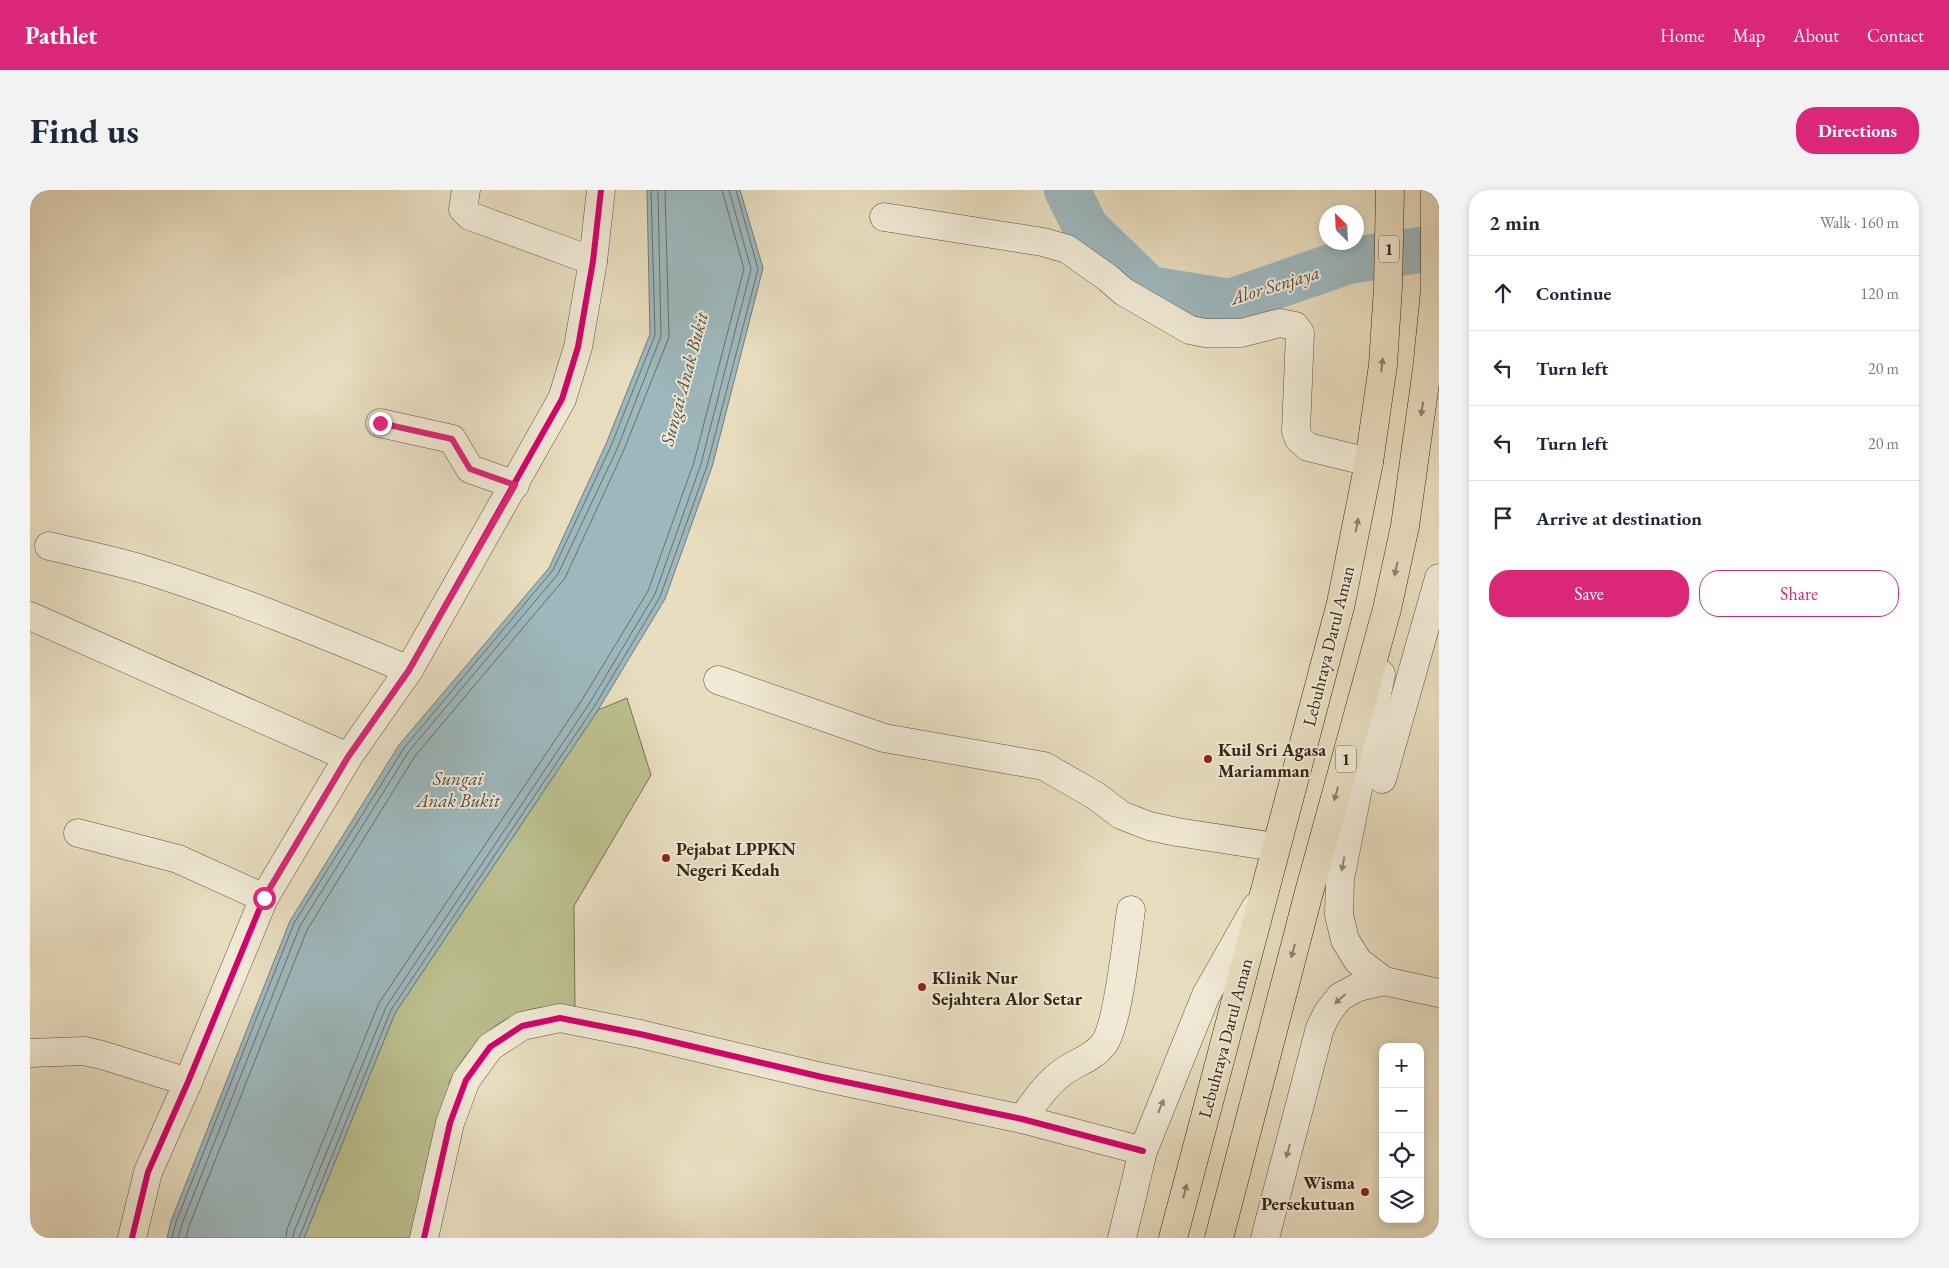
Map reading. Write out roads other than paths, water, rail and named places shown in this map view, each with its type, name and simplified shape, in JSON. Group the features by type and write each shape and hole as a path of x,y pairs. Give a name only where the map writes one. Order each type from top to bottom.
{"highway":[{"name":"1","path":"1219,1238 1308,896 1387,609 1414,467 1427,369 1436,284 1435,198"},
{"name":"Lebuhraya Darul Aman","path":"1173,1238 1341,603 1369,462 1383,365 1388,287 1390,200"}],"street":[{"path":"466,190 463,209 470,216 593,261"},
{"path":"132,1238 148,1172 188,1082 264,898 348,757 409,670 562,399 578,347 593,261 600,190"},
{"path":"884,217 1043,242 1066,249 1108,278 1124,292 1190,330 1205,333 1241,333 1280,323 1296,326 1300,334 1296,430 1299,439 1308,447 1369,462"},
{"path":"380,423 452,439 470,469 515,485"},
{"path":"49,546 147,570 200,588 282,617 409,670"},
{"path":"1382,779 1429,647 1439,578"},
{"path":"1384,981 1358,961 1345,940 1339,915 1340,879 1388,635 1387,609"},
{"path":"30,616 348,757"},
{"path":"718,680 884,738 1044,766 1096,796 1121,816 1149,826 1275,847"},
{"path":"78,832 178,859 264,898"},
{"path":"1122,1238 1143,1151 1206,995 1265,890"},
{"path":"1022,1119 1037,1098 1059,1074 1086,1060 1104,1044 1115,1014 1131,910"},
{"path":"1264,1238 1320,1028 1328,1012 1340,997 1358,986 1384,981 1439,993"},
{"path":"424,1238 450,1123 466,1080 490,1048 522,1026 560,1018 640,1034 822,1077 1022,1119 1143,1151"},
{"path":"30,1053 84,1052 102,1055 188,1082"},
{"path":"1226,1238 1250,1116"}],"water":[{"name":"Sungai Anak Bukit","path":"647,190 740,190 763,268 712,467 665,599 598,710 395,1013 304,1238 167,1238 171,1221 290,921 399,745 549,568 606,444 650,334"}],"waterway":[{"name":"Alor Senjaya","path":"1067,190 1086,228 1149,289 1230,302 1348,261 1439,247"}],"place":[{"name":"Kuil Sri Agasa Mariamman","path":"1208,759"},
{"name":"Pejabat LPPKN Negeri Kedah","path":"666,858"},
{"name":"Klinik Nur Sejahtera Alor Setar","path":"922,987"},
{"name":"Wisma Persekutuan","path":"1365,1192"}]}
